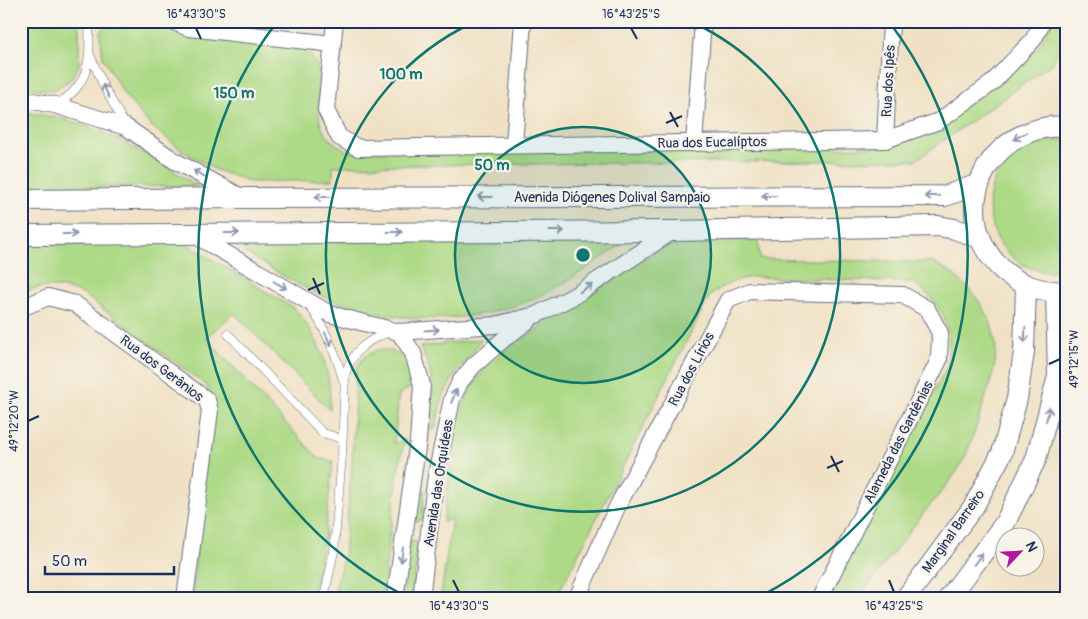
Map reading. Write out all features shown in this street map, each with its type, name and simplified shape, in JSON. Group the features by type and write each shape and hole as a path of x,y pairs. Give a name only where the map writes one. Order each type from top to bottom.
{"street":[{"path":"172,21 188,28 333,44 335,21"},
{"path":"514,145 523,21"},
{"path":"694,143 703,21"},
{"name":"Rua dos Ipês","path":"885,140 891,21"},
{"name":"Rua dos Eucalíptos","path":"333,44 326,110 339,137 358,148 885,140 939,121 992,83 1033,40 1043,21"},
{"name":"Avenida Diógenes Dolival Sampaio","path":"21,99 55,105 126,127 175,161 243,198"},
{"path":"949,598 1005,523 1036,459 1058,376 1061,292 1041,291 1026,286 1007,275 991,258 980,238 975,211 979,184 990,162 1006,144 1027,132 1051,126 1066,125"},
{"name":"Avenida Diógenes Dolival Sampaio","path":"21,200 945,196 979,184"},
{"path":"21,235 673,231 938,226 955,229 980,238"},
{"path":"193,234 330,314 400,332 495,325 536,315 574,296 673,231"},
{"name":"Marginal Barreiro","path":"906,598 974,506 1002,453 1017,399 1024,352 1026,286"},
{"name":"Rua dos Lírios","path":"577,598 617,508 728,300 750,292 903,295"},
{"name":"Alameda das Gardênias","path":"820,598 939,360 940,333 927,309 903,295"},
{"name":"Rua dos Gerânios","path":"21,308 48,297 75,304 207,400 210,411 185,598"},
{"name":"Avenida das Orquídeas","path":"421,598 436,475 452,399 460,382 473,366 505,338 536,315"},
{"name":"Avenida das Orquídeas","path":"396,598 418,441 422,385 413,353 400,332"},
{"path":"418,441 443,444"},
{"path":"404,533 429,538"}],"lane":[{"path":"55,105 74,91 86,73 90,53 89,21"},
{"path":"90,53 104,87 126,127"},
{"path":"303,298 331,344 344,385"},
{"path":"324,598 334,551 344,385 348,365 360,348 369,341 378,336 400,332"},
{"path":"228,334 324,433 342,439"}],"green space":[{"path":"21,21 79,21 79,65 70,80 54,90 25,88 21,86"},
{"path":"109,21 159,21 170,30 302,48 314,59 319,72 319,115 323,129 333,141 351,152 884,147 916,139 942,126 1039,46 1051,21 1067,21 1067,33 1053,63 916,160 333,166 333,180 251,182 216,170 183,151 150,125 124,94 103,58 100,31 109,24"},
{"path":"21,112 71,121 93,129 135,148 198,186 21,188"},
{"path":"1055,140 1067,141 1067,271 1036,270 1013,258 997,238 990,214 991,189 1002,166 1023,148"},
{"path":"631,238 577,275 542,295 516,305 489,312 462,317 434,318 406,317 351,307 325,297 289,279 230,243"},
{"path":"758,240 760,259 932,262 960,280 971,292 989,319 994,335 996,351 993,374 965,457 953,476 860,598 826,598 947,366 949,340 944,318 932,299 912,282 752,277 729,284 709,297 556,598 436,598 441,595 452,519 443,522 458,425 473,385 482,373 506,350 661,248 686,241"},
{"path":"185,243 295,309 312,332 323,356 329,381 330,410 234,313 206,338 318,458 333,461 324,540 312,598 192,598 211,394 207,386 83,294 68,289 44,287 21,294 21,245"},
{"path":"482,339 454,376 442,399 435,429 428,430 425,425 432,385 429,368 420,347"},
{"path":"377,350 399,354 409,364 414,378 414,386 399,394 394,444 405,439 398,470 382,598 333,598 344,555 352,464 356,369 364,357"},
{"path":"417,490 425,491 422,519 417,522 413,520"},
{"path":"415,541 419,544 412,598 402,598 410,542"}]}
